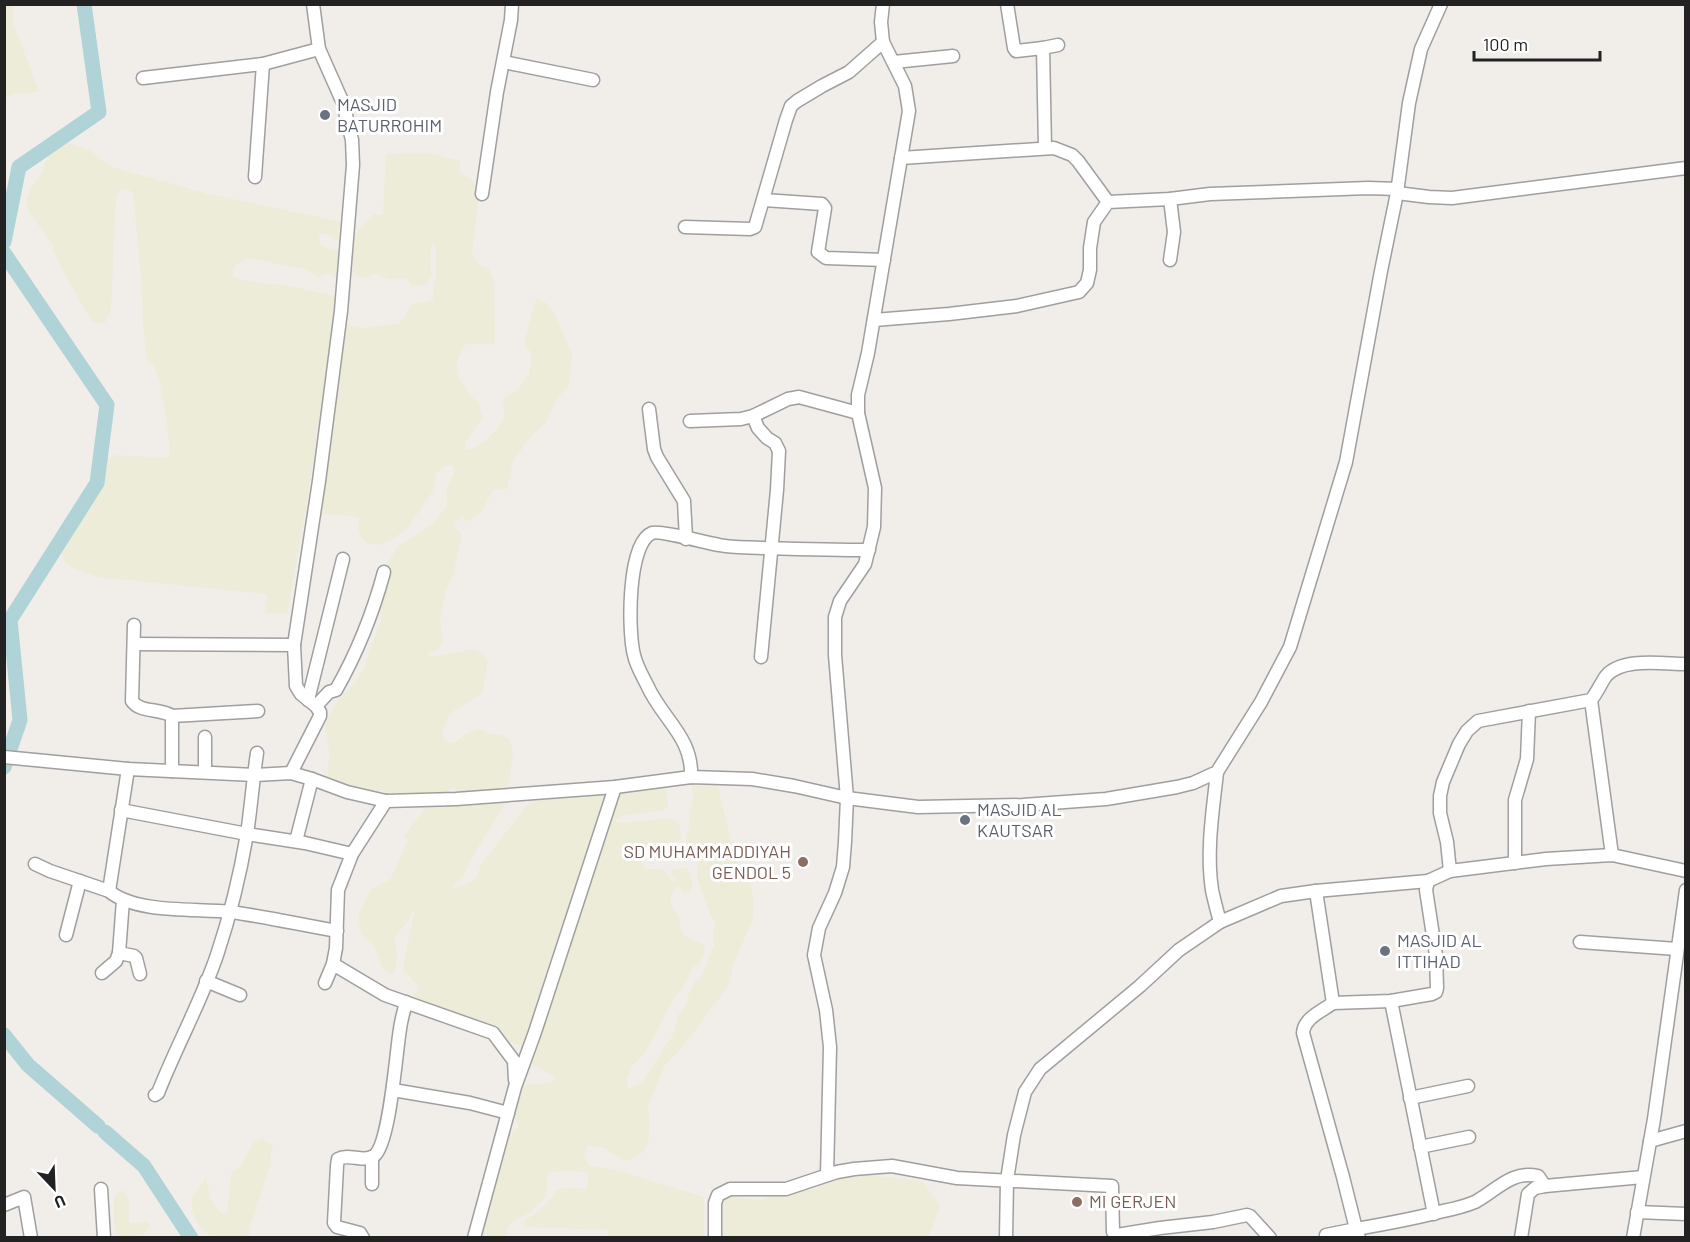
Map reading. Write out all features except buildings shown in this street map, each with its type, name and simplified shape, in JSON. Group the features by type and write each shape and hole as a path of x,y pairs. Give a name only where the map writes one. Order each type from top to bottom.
{"street":[{"path":"291,773 320,716 320,712 296,686 294,645 320,481 339,322 353,165 352,140 343,103 319,49 313,4"},
{"path":"482,194 497,92 512,21 512,4"},
{"path":"827,1175 830,1047 826,1010 814,955 819,928 835,893 843,867 847,798 835,655 836,617 840,601 865,564 876,512 875,488 858,413 858,395 874,320 909,111 905,86 883,42 881,22 883,4"},
{"path":"1006,4 1016,51 1058,45"},
{"path":"1220,922 1212,889 1210,866 1210,838 1217,772 1261,702 1290,647 1346,462 1397,191 1409,103 1421,49 1441,4"},
{"path":"685,227 750,229 755,227 791,106 849,72 883,42"},
{"path":"1043,48 1045,148"},
{"path":"143,78 263,64 319,49"},
{"path":"894,62 953,56"},
{"path":"504,62 593,80"},
{"path":"255,177 263,64"},
{"path":"901,158 1054,148 1072,155 1083,166 1108,202"},
{"path":"1108,202 1170,200 1210,194 1368,188 1452,198 1686,168"},
{"path":"764,200 822,204 825,208 818,252 826,258 884,260"},
{"path":"1170,200 1174,231 1170,260"},
{"path":"874,320 1017,306 1079,292 1087,283 1090,270 1090,248 1094,222 1108,202"},
{"path":"690,421 741,419 753,416 788,399 799,397 858,413"},
{"path":"649,410 652,439 657,457 684,501 686,539"},
{"path":"753,416 758,428 767,438 775,442 779,452 761,657"},
{"path":"691,777 692,766 688,749 681,735 648,689 634,657 631,637 631,593 635,561 647,536 654,532 722,546 869,550"},
{"path":"312,703 343,559"},
{"path":"312,703 336,690 350,665 377,597 384,572"},
{"path":"134,625 133,704 172,716 258,711"},
{"path":"134,644 294,645"},
{"path":"1612,855 1591,700 1607,675 1615,668 1625,664 1686,664"},
{"path":"1450,871 1447,842 1440,813 1440,796 1443,782 1467,730 1478,721 1591,700"},
{"path":"1515,863 1515,800 1527,759 1529,711"},
{"path":"172,716 172,771"},
{"path":"205,737 205,771"},
{"path":"155,1095 188,1029 217,955 240,873 257,753"},
{"path":"11,758 128,769 255,775 291,773 347,792 386,801 456,799 615,787 691,777 752,779 847,798 918,807 1023,806 1106,799 1165,789 1193,783 1217,772"},
{"path":"109,891 128,769"},
{"path":"296,841 312,779"},
{"path":"474,1238 515,1087 615,787"},
{"path":"325,983 333,964 336,948 338,890 352,854 386,801"},
{"path":"121,810 296,841 352,854"},
{"path":"1006,1238 1006,1180 1014,1135 1025,1092 1040,1069 1140,986 1179,950 1220,922 1281,896 1428,881 1450,871 1546,859 1612,855 1686,871"},
{"path":"35,864 109,891 123,900 158,907 229,912 337,931"},
{"path":"66,935 80,881"},
{"path":"1357,1234 1303,1033 1304,1027 1308,1020 1334,1003 1391,1001 1436,992 1436,955 1426,890 1428,881"},
{"path":"1633,1238 1650,1141 1686,890"},
{"path":"1316,891 1334,1003"},
{"path":"102,973 116,961 119,953 123,900"},
{"path":"1580,942 1677,950"},
{"path":"119,953 134,956 140,974"},
{"path":"333,964 385,994 493,1033 514,1061 515,1087"},
{"path":"206,981 240,995"},
{"path":"1391,1001 1434,1214"},
{"path":"363,1238 360,1233 337,1227 334,1223 338,1159 344,1156 372,1157 381,1145 393,1090 400,1028 406,1002"},
{"path":"1410,1098 1468,1086"},
{"path":"393,1090 470,1103 508,1113"},
{"path":"1650,1141 1686,1131"},
{"path":"1420,1147 1469,1137"},
{"path":"372,1157 372,1184"},
{"path":"715,1238 715,1203 722,1192 730,1189 786,1189 827,1175 854,1169 892,1166 957,1178 1113,1187 1113,1232 1117,1235 1247,1215 1270,1238"},
{"path":"1323,1237 1357,1234 1434,1214 1473,1202 1495,1187 1525,1175 1538,1176 1545,1186"},
{"path":"1521,1238 1528,1194 1535,1188 1643,1177"},
{"path":"100,1189 104,1238"},
{"path":"4,1205 24,1197 32,1238"},
{"path":"1637,1212 1686,1214"}],"green space":[{"path":"5,4 13,5 13,23 39,91 26,94 16,93 5,98"},
{"path":"66,142 91,151 115,168 209,194 343,222 345,240 335,240 326,234 320,234 319,238 319,243 324,247 343,251 339,280 329,273 319,278 307,270 249,258 237,264 233,270 233,276 241,280 297,287 337,297 306,509 287,614 265,613 267,594 97,577 77,570 66,563 63,558 61,550 66,532 81,515 92,494 96,465 116,455 168,458 170,454 160,384 155,367 147,359 133,194 124,189 120,190 116,198 111,312 104,324 92,322 59,264 51,243 29,212 26,200 30,189 39,178 48,156"},
{"path":"430,153 460,161 460,172 473,181 479,197 472,255 480,265 489,269 494,282 495,344 466,344 458,358 459,378 479,404 483,418 465,443 466,449 470,450 485,441 498,428 505,417 503,399 519,388 529,374 531,353 524,342 536,299 545,302 554,312 572,355 569,386 558,397 545,424 531,436 513,461 507,489 493,490 482,511 466,522 463,518 454,526 462,535 453,575 446,589 440,622 443,641 437,651 429,652 427,656 433,657 472,649 478,650 486,658 488,662 482,693 449,714 443,735 450,743 467,733 480,729 510,740 513,753 507,797 458,797 458,791 454,787 441,796 389,795 383,790 371,791 356,787 342,787 332,781 327,767 330,758 325,725 338,699 355,683 365,667 381,621 382,587 390,559 398,546 432,525 447,506 446,491 455,471 452,465 443,467 436,473 433,491 407,529 379,545 369,544 362,539 358,530 359,517 318,513 341,323 364,328 398,324 403,320 411,305 433,300 436,277 435,246 432,244 430,261 432,274 425,285 413,287 405,278 390,279 375,274 365,278 359,277 349,269 350,239 374,214 383,215 386,154"},
{"path":"717,784 736,859 750,883 754,900 753,919 733,965 729,985 681,1049 665,1065 648,1106 649,1137 642,1153 625,1161 605,1148 588,1146 584,1155 588,1165 619,1171 704,1197 704,1237 608,1237 607,1230 522,1227 525,1220 547,1203 557,1190 580,1188 584,1190 587,1187 588,1174 571,1171 551,1172 546,1176 548,1180 543,1201 538,1203 530,1213 513,1221 507,1230 507,1237 478,1237 505,1135 516,1131 518,1127 513,1116 516,1108 514,1091 528,1084 552,1083 556,1078 530,1062 520,1045 511,1042 498,1043 492,1036 417,1001 413,995 419,990 417,984 404,971 414,911 395,937 396,969 393,974 383,970 375,946 361,934 358,916 371,889 390,880 408,840 404,836 429,803 506,803 463,876 452,886 455,888 473,881 478,876 480,866 532,799 666,787 667,808 621,816 614,821 621,823 670,818 679,822 681,839 648,850 641,856 640,861 645,869 662,869 673,882 677,878 672,875 671,870 686,868 690,873 693,886 689,892 683,893 679,887 675,888 671,896 671,906 679,917 680,928 684,935 704,944 705,949 698,965 693,967 681,991 674,997 645,1053 632,1066 627,1080 628,1088 635,1086 642,1082 662,1049 671,1039 678,1015 687,1004 695,981 701,978 714,945 713,932 716,923 710,914 697,878 698,856 687,844 686,838 693,798 692,786"},
{"path":"261,1138 273,1145 269,1168 249,1230 250,1237 213,1237 202,1230 196,1221 192,1208 192,1197 206,1178 211,1200 220,1212 227,1214 231,1173 241,1166 253,1143"},
{"path":"852,1171 922,1181 940,1205 929,1237 717,1238 717,1204 731,1196 760,1200 787,1192 813,1190"},
{"path":"124,1190 129,1202 129,1223 148,1222 151,1226 140,1237 117,1237 114,1225 114,1200 115,1195"}],"waterway":[{"path":"4,242 19,167 99,112 84,4"},
{"path":"4,253 107,405 97,483 10,620 20,720 4,767"},
{"path":"4,1035 28,1065 98,1126"},
{"path":"105,1132 144,1166 191,1238"}],"place":[{"name":"MASJID BATURROHIM","path":"325,115"},
{"name":"MASJID AL KAUTSAR","path":"965,820"},
{"name":"SD MUHAMMADDIYAH GENDOL 5","path":"803,862"},
{"name":"MASJID AL ITTIHAD","path":"1385,951"},
{"name":"MI GERJEN","path":"1077,1202"}]}
